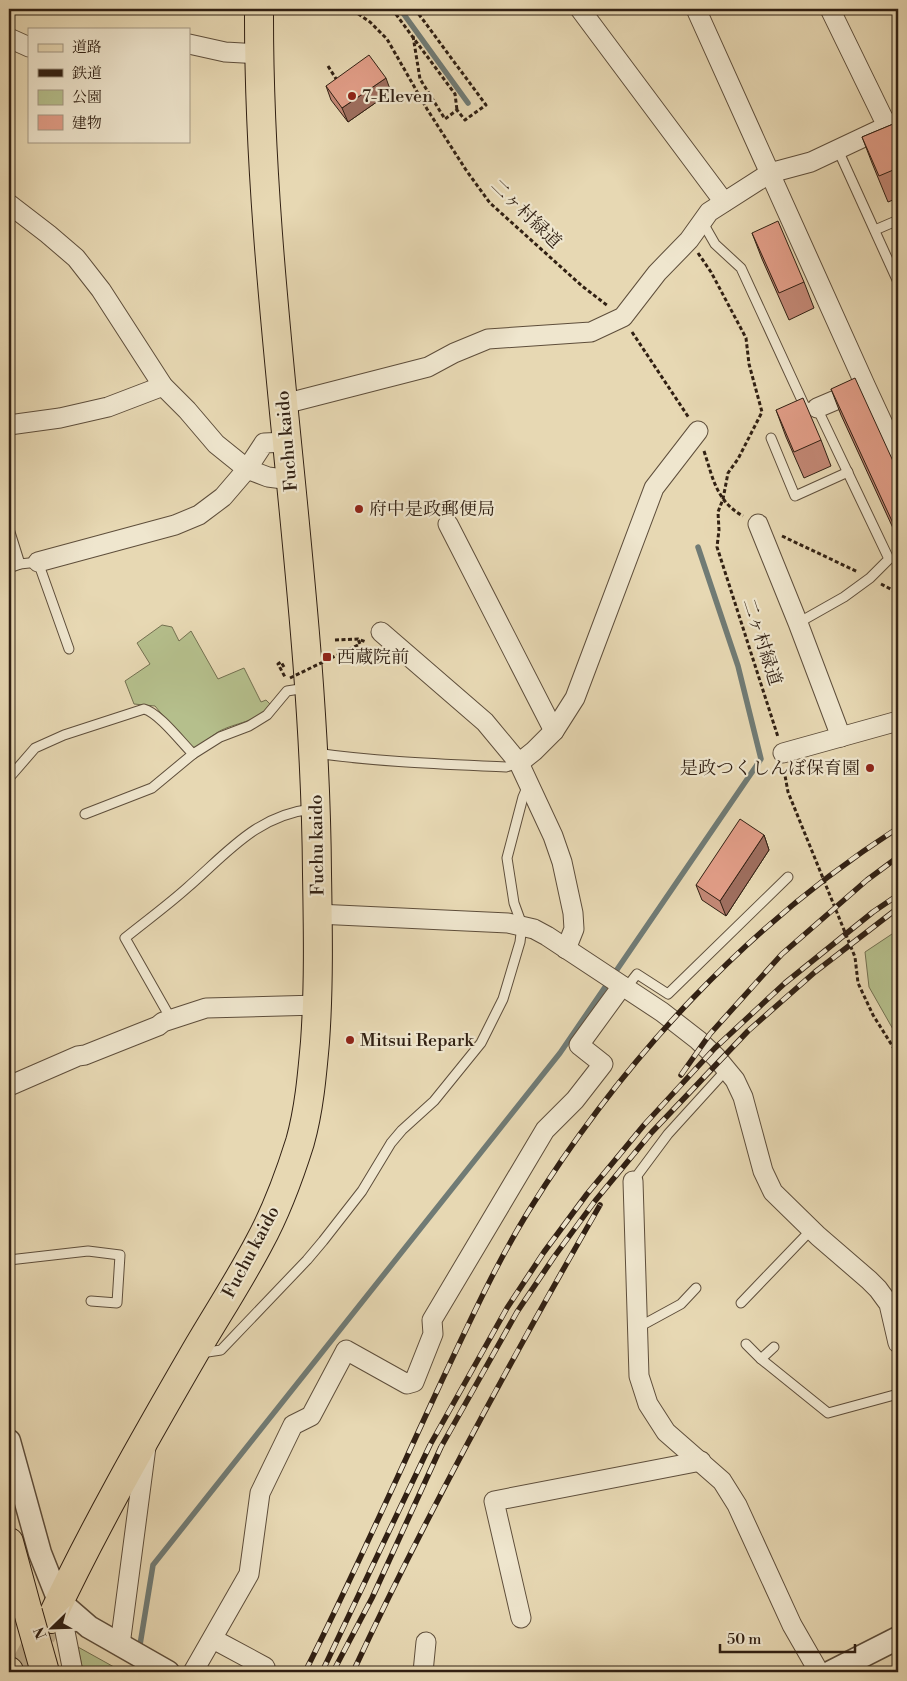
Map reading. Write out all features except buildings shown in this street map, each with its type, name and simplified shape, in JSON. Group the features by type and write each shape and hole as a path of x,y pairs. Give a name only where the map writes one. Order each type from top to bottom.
{"main road":[{"name":"Fuchu kaido","path":"55,1610 84,1550 147,1436 260,1242 282,1193 300,1140 312,1085 318,1005 317,808 314,753 300,683 291,480 266,198 259,9"},
{"path":"9,1542 45,1672"}],"street":[{"path":"580,9 724,202"},
{"path":"696,9 898,456"},
{"path":"284,404 428,367 454,353 488,339 591,332 623,317 657,273 689,240 709,212 770,173 811,162 893,123 830,9"},
{"path":"9,38 28,47"},
{"path":"190,44 225,52 260,54"},
{"path":"9,204 76,258 101,290 163,386 187,410 216,444 247,469 268,477 291,480"},
{"path":"9,425 90,412 163,386"},
{"path":"817,408 866,387"},
{"path":"519,762 534,751 554,731 575,698 654,488 698,431"},
{"path":"29,563 175,525 199,515 223,497 247,469 264,444 288,442"},
{"path":"448,524 554,731"},
{"path":"758,524 841,737"},
{"path":"382,632 485,722 519,762 553,836 562,862 573,913 574,929 566,949"},
{"path":"783,753 898,721"},
{"path":"318,914 508,923 534,928 680,1025 704,1045 727,1069 743,1097 763,1171 773,1192 893,1304 898,1343"},
{"path":"193,1672 249,1574 260,1493 293,1425 311,1416 346,1350 407,1384 414,1382 433,1334 432,1320 546,1130 575,1100 603,1064 579,1045 618,983"},
{"path":"9,1086 171,1019 206,1008 318,1005"},
{"path":"633,1181 638,1376 648,1404 666,1432 722,1481 737,1505 792,1625 819,1672"},
{"path":"120,1644 147,1436"},
{"path":"9,1441 74,1672"},
{"path":"521,1618 494,1501 701,1461"},
{"path":"55,1610 159,1667"},
{"path":"213,1638 265,1667"},
{"path":"831,1672 898,1638"},
{"path":"423,1672 426,1642"}],"lane":[{"path":"838,150 898,282"},
{"path":"875,230 898,221"},
{"path":"702,223 715,244 741,268 805,407 817,408 889,559 870,578 844,597 798,623"},
{"path":"771,438 796,496 848,472"},
{"path":"9,529 29,563 69,649"},
{"path":"9,568 29,563"},
{"path":"85,814 152,788 194,754 220,737 249,726 267,715 287,691 300,683"},
{"path":"9,778 35,748 64,735 144,708 150,710 194,754"},
{"path":"314,753 417,763 506,767 519,762"},
{"path":"194,1354 220,1350 307,1260 362,1191 391,1143 402,1130 434,1102 481,1043 502,999 520,942 522,926 514,903 508,858 522,797 529,784"},
{"path":"171,1019 125,938 186,889 225,853 256,828 274,818 294,811 317,808"},
{"path":"618,983 637,974 668,994 788,876"},
{"path":"633,1181 668,1134 727,1069"},
{"path":"741,1303 812,1229"},
{"path":"9,1260 88,1251 120,1255 117,1303 91,1301"},
{"path":"636,1328 681,1304 696,1288"},
{"path":"746,1344 761,1359 828,1413 898,1394"},
{"path":"761,1359 774,1347"}],"path":[{"name":"二ヶ村緑道","path":"346,9 370,22 387,39 427,109 466,170 490,203 582,286 623,317 698,431 717,491 723,499"},
{"path":"392,9 455,94 457,110 464,120 486,105 415,9"},
{"path":"413,36 420,80 444,119 457,110"},
{"path":"328,66 338,82"},
{"path":"427,109 435,104"},
{"name":"二ヶ村緑道","path":"689,240 711,272 746,338 749,364 762,412 738,459 728,473 723,499 718,512 719,530 717,546 783,753 788,792 855,957 858,983 873,1015 898,1055"},
{"path":"723,499 739,514 898,593"},
{"path":"300,683 360,644 358,639 335,640"}],"green space":[{"path":"162,625 172,627 179,641 191,631 218,679 244,668 261,702 266,700 270,704 253,719 218,732 195,748 184,741 155,706 134,704 125,681 150,664 137,643"},
{"path":"898,930 898,1038 869,987 865,952"},
{"path":"78,1647 123,1672 83,1672"}],"waterway":[{"path":"400,9 468,103"},
{"path":"139,1651 153,1565 560,1053 761,759 738,666 698,547"},
{"path":"135,1672 137,1660"}],"tunnel":[{"path":"21,1672 45,1629"}],"railway":[{"path":"305,1672 484,1293 516,1232 565,1156 605,1101 647,1049 692,999 790,907 843,866 898,828"},
{"path":"681,1075 710,1034 782,954 867,880 898,857"},
{"path":"322,1672 430,1445 507,1308 544,1252 587,1194 644,1125 715,1048 785,983 873,912 898,895"},
{"path":"333,1672 372,1598 441,1447 517,1312 595,1201 652,1132 748,1031 815,972 898,908"},
{"path":"353,1672 410,1553 471,1436 600,1205"}],"place":[{"name":"7-Eleven","path":"352,96"},
{"name":"府中是政郵便局","path":"359,509"},
{"name":"西蔵院前","path":"327,657"},
{"name":"是政つくしんぼ保育園","path":"870,768"},
{"name":"Mitsui Repark","path":"350,1040"}]}
